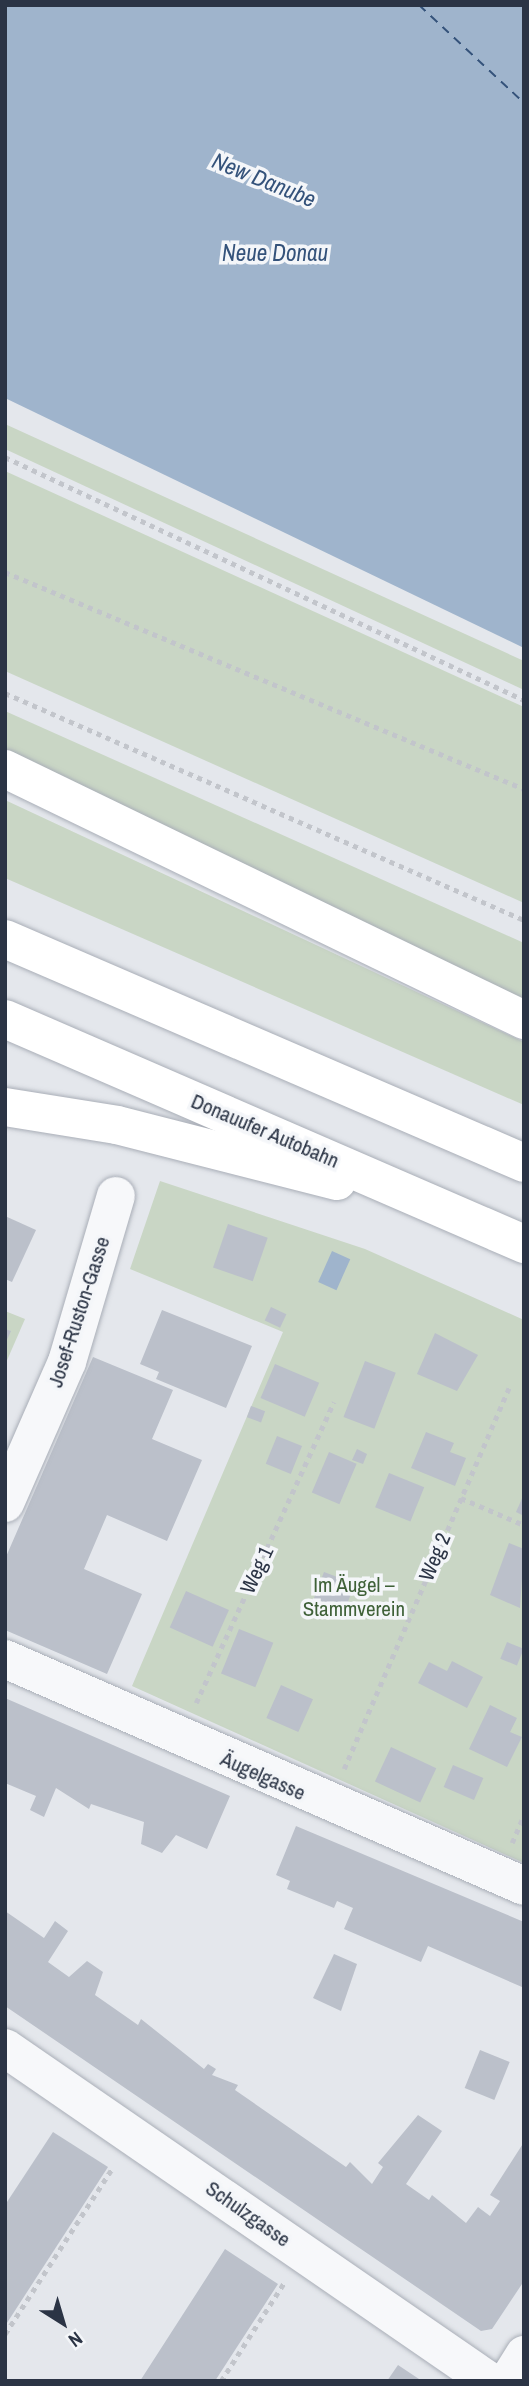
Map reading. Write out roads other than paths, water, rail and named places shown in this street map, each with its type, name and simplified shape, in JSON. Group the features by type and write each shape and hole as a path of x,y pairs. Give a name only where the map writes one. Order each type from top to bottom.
{"highway":[{"path":"5,769 524,1020"},
{"path":"5,939 524,1163"},
{"name":"Donauufer Autobahn","path":"5,1019 524,1244"},
{"path":"5,1107 117,1125 438,1206"}],"street":[{"name":"Josef-Ruston-Gasse","path":"5,1503 67,1362 116,1196"},
{"name":"Äugelgasse","path":"5,1659 327,1805 524,1886"},
{"name":"Schulzgasse","path":"5,2048 489,2381"},
{"path":"508,2381 524,2355"}],"water":[{"name":"Neue Donau","path":"5,5 524,5 524,648 5,398"},
{"path":"332,1251 350,1259 336,1290 318,1282"}],"water label":[{"name":"New Danube","path":"264,180"}],"park label":[{"name":"Im Äugel – Stammverein","path":"354,1597"}]}
